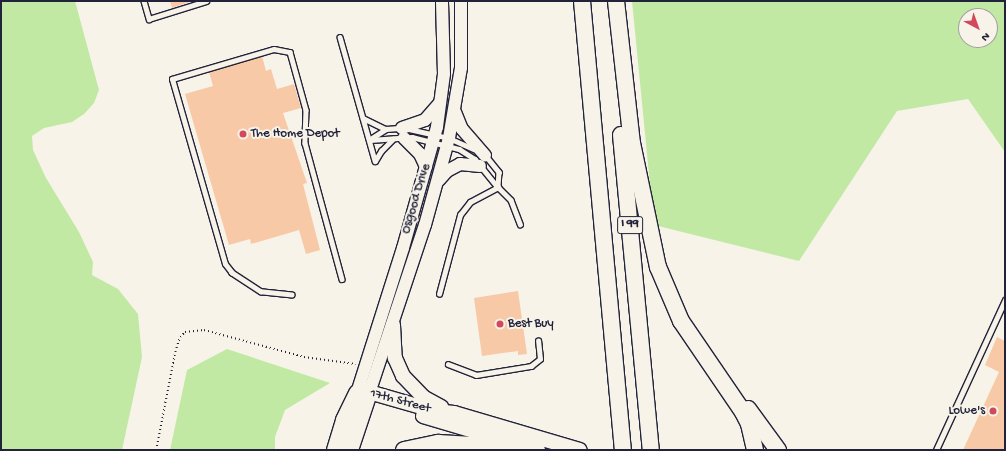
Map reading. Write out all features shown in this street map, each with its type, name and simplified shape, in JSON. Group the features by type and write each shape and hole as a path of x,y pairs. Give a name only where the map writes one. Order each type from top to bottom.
{"highway":[{"name":"I 99","path":"582,1 623,450"},
{"name":"I 99","path":"609,1 651,450"},
{"path":"616,1 632,143 652,246 673,306 701,351 743,412 749,424 755,450"},
{"path":"701,351 778,450"},
{"path":"617,387 618,450"},
{"path":"335,450 364,395"},
{"path":"350,450 364,395"},
{"path":"404,450 438,443 483,445 509,450"}],"main road":[{"name":"Osgood Drive","path":"364,395 366,367 434,138 441,101 445,49 442,1"},
{"name":"Osgood Drive","path":"364,395 392,325 448,142 455,111 462,49 460,1"},
{"path":"426,167 420,154 400,135 431,116 441,101"},
{"path":"436,183 447,171 460,164 482,160 462,130 455,111"},
{"path":"392,325 395,358 403,376 430,402 454,413"},
{"name":"17th Street","path":"364,395 435,411 454,413 580,450"},
{"name":"17th Street","path":"364,395 538,450"}],"lane":[{"path":"144,1 149,19 206,1"},
{"path":"340,37 375,161 380,151 400,135"},
{"path":"292,295 261,292 232,273 225,264 172,79 274,48 290,52 306,110 305,143 342,279"},
{"path":"363,118 400,135 434,138 448,142 482,160 498,187 511,200 520,224"},
{"path":"369,140 386,129"},
{"path":"369,140 400,135 434,138 448,142 482,160 499,172 498,187"},
{"path":"439,294 460,215 470,202 498,187"},
{"path":"936,450 1005,300"},
{"path":"448,364 476,375 530,366 540,360 538,341"}],"path":[{"path":"156,450 175,352 180,337 185,332 204,330 304,357 346,361 366,367"}],"green space":[{"path":"1,1 75,1 99,90 94,103 84,114 72,122 44,128 32,136 33,150 46,178 79,232 93,262 92,275 118,289 138,314 142,357 122,450 1,450"},
{"path":"632,1 1005,1 1005,152 968,99 897,111 799,261 654,225"},
{"path":"227,349 330,383 285,410 275,437 275,450 170,450 187,370"}],"building":[{"path":"170,1 188,1 189,2 172,8"},
{"name":"The Home Depot","path":"262,56 266,71 271,69 277,89 294,84 301,108 283,113 307,183 303,184 320,250 306,254 299,230 251,244 250,239 229,245 185,94 213,86 209,72"},
{"name":"Best Buy","path":"518,291 527,354 518,355 518,351 482,356 474,298"},
{"name":"Lowe's","path":"997,337 1005,341 1005,450 963,450 999,372 985,365"}],"place":[{"name":"The Home Depot","path":"243,134"},
{"name":"Best Buy","path":"500,324"},
{"name":"Lowe's","path":"993,411"}]}
